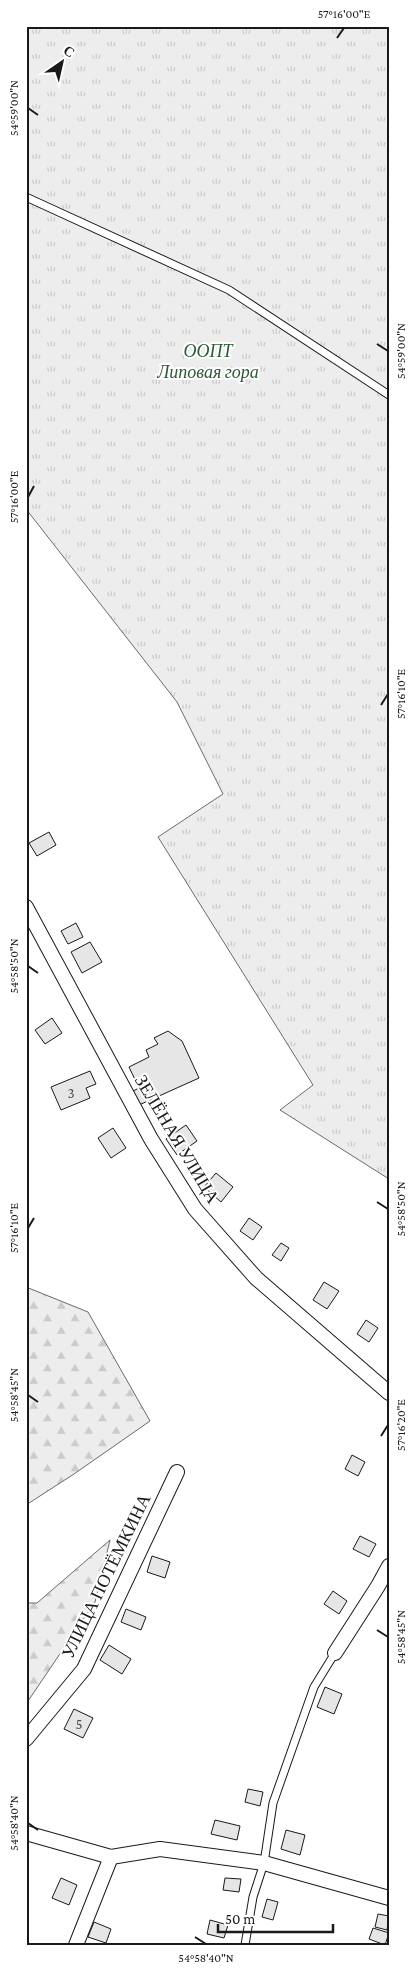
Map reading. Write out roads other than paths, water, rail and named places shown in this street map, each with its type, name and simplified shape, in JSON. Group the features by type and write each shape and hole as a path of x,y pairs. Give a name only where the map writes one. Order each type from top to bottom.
{"street":[{"name":"ЗЕЛЁНАЯ УЛИЦА","path":"26,907 151,1138 195,1209 256,1278 389,1393"},
{"name":"УЛИЦА ПОТЁМКИНА","path":"26,1739 84,1669 177,1472"},
{"path":"335,1653 389,1566"},
{"path":"26,1834 111,1857 160,1850 264,1863 389,1898"},
{"path":"76,1945 111,1857"}],"lane":[{"path":"26,197 229,290 389,395"},
{"path":"245,1945 253,1897 264,1863 273,1803 314,1687 335,1653"}],"park label":[{"name":"ООПТ Липовая гора","path":"208,361"}]}
